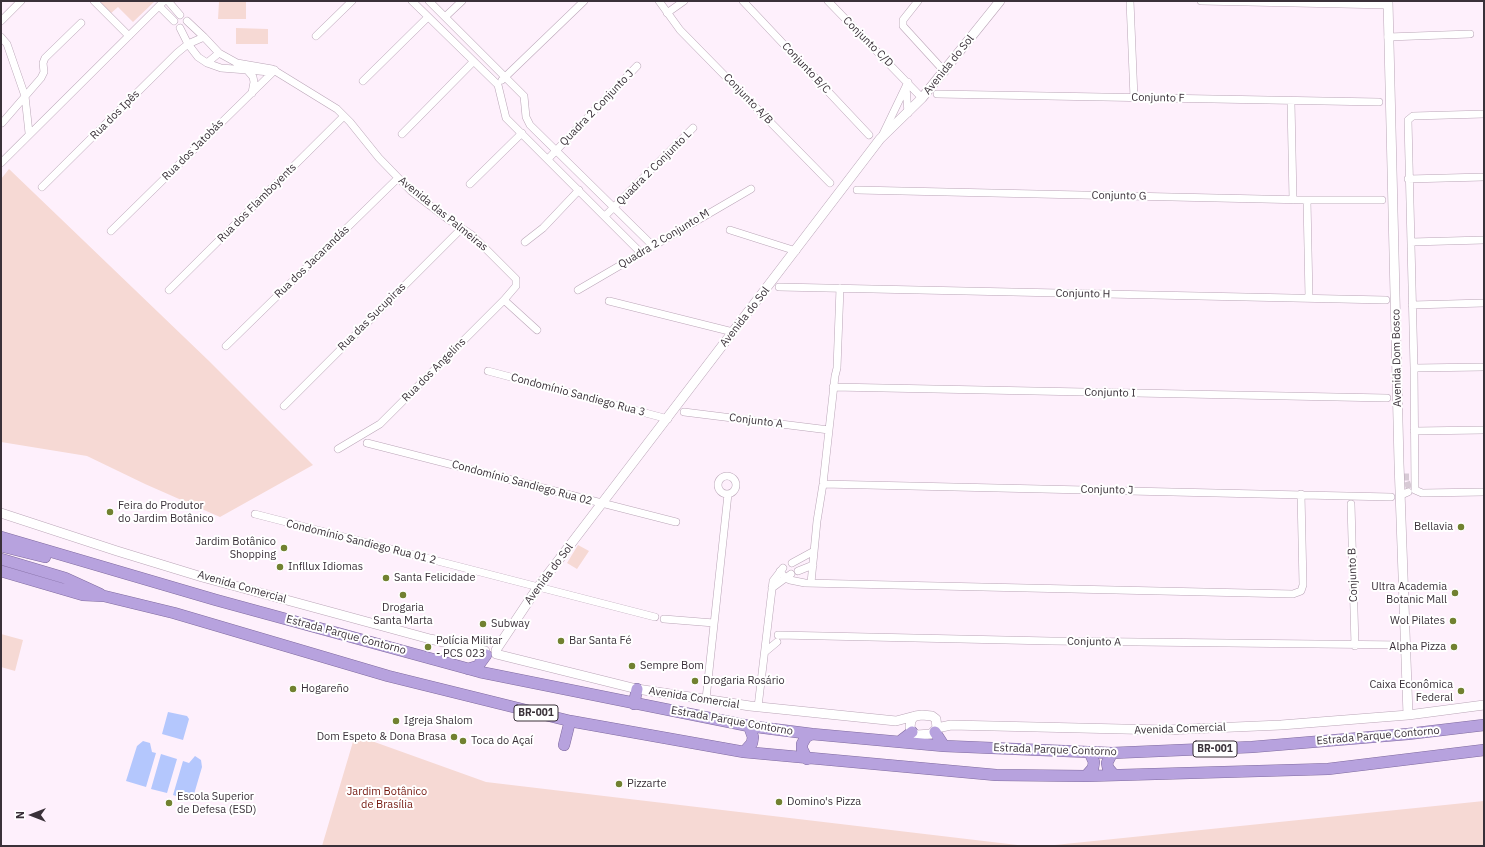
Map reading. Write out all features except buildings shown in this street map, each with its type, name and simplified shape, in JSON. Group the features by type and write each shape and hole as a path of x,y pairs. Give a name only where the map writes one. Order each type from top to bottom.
{"highway":[{"name":"Estrada Parque Contorno","path":"1,537 216,600 468,669 634,704 749,726 812,734 944,746 1112,753 1252,747 1408,734 1484,725"},
{"path":"1,546 43,557 89,563"},
{"path":"1,559 65,578 104,596"},
{"name":"Estrada Parque Contorno","path":"1,571 83,595 104,596 174,613 388,676 570,721 744,752 807,759 996,775 1086,776 1328,768 1484,750"},
{"path":"468,669 478,666 491,652"},
{"path":"491,652 488,666 491,674"},
{"path":"634,704 637,689"},
{"path":"564,745 570,721"},
{"path":"899,742 912,725"},
{"path":"744,752 748,748 753,737 749,726"},
{"path":"936,726 944,746"},
{"path":"807,759 802,749 802,744 806,737 812,734"},
{"path":"1086,776 1093,768 1094,762 1090,753"},
{"path":"1112,753 1107,763 1108,768 1114,775"}],"street":[{"path":"1,21 21,1"},
{"path":"94,1 129,36"},
{"path":"1,163 161,4 176,17 168,1"},
{"path":"316,36 352,1"},
{"path":"412,1 498,85 506,118 642,253"},
{"path":"428,1 524,96 528,121 653,246"},
{"path":"445,17 462,1"},
{"path":"498,85 584,1"},
{"name":"Conjunto A/B","path":"659,1 680,30 830,183"},
{"path":"667,13 684,1"},
{"name":"Conjunto B/C","path":"742,1 869,135"},
{"name":"Conjunto C/D","path":"828,1 907,85 922,98"},
{"path":"918,1 903,20 902,24 945,72"},
{"name":"Avenida do Sol","path":"491,652 501,641 538,587 668,419 880,139 922,98 945,72 1000,1"},
{"path":"1130,1 1134,98"},
{"path":"1200,1 1388,3"},
{"name":"Avenida Dom Bosco","path":"1388,3 1388,36 1408,485 1405,645 1408,715"},
{"path":"363,81 428,17"},
{"name":"Avenida das Palmeiras","path":"187,21 219,53 236,63 274,72 344,116 398,178 428,205 481,243 516,279"},
{"path":"2,122 41,78 44,72 43,62 45,58 81,23"},
{"name":"Avenida das Palmeiras","path":"180,28 195,54 207,63 221,68 274,72"},
{"path":"454,42 462,34"},
{"path":"1388,36 1470,34"},
{"path":"1,37 7,44 25,96 30,133"},
{"path":"188,44 204,37"},
{"name":"Rua dos Ipês","path":"42,187 177,53 188,44"},
{"path":"207,63 219,53"},
{"path":"402,134 473,62"},
{"name":"Quadra 2 Conjunto J","path":"548,159 637,66"},
{"path":"246,70 253,76 253,90"},
{"name":"Rua dos Jatobás","path":"112,231 253,90 274,72"},
{"path":"880,139 907,85"},
{"path":"896,107 897,113 905,115 907,85"},
{"name":"Conjunto F","path":"937,94 1291,102 1380,102"},
{"path":"1291,102 1293,200"},
{"path":"1484,114 1413,116 1409,118 1407,123 1414,368 1414,431 1408,485 1422,493 1484,492"},
{"name":"Rua dos Flamboyents","path":"169,290 344,116"},
{"name":"Quadra 2 Conjunto L","path":"605,216 693,128"},
{"path":"470,184 522,133"},
{"path":"1408,179 1484,177"},
{"name":"Rua dos Jacarandás","path":"226,346 398,178"},
{"name":"Quadra 2 Conjunto M","path":"578,290 750,189"},
{"path":"525,242 543,228 580,190"},
{"name":"Conjunto G","path":"857,190 1293,200 1382,200"},
{"path":"1308,200 1309,298"},
{"name":"Rua das Sucupiras","path":"284,406 461,229"},
{"path":"730,230 796,251"},
{"path":"1411,242 1484,240"},
{"name":"Rua dos Angelins","path":"338,449 380,424 504,300 516,286 516,279"},
{"name":"Conjunto H","path":"780,287 1386,300"},
{"path":"811,583 834,376 837,368 836,340 838,288"},
{"path":"504,300 537,330"},
{"path":"609,301 733,332"},
{"path":"1412,305 1484,303"},
{"path":"1414,368 1484,367"},
{"name":"Condomínio Sandiego Rua 3","path":"488,371 668,419"},
{"name":"Conjunto I","path":"833,387 1387,398"},
{"name":"Conjunto A","path":"684,412 829,430"},
{"path":"1414,431 1484,430"},
{"name":"Condomínio Sandiego Rua 02","path":"367,443 676,522"},
{"name":"Conjunto J","path":"823,484 1391,497"},
{"path":"706,699 728,494"},
{"path":"758,707 765,652 776,636 772,588 773,581 782,570 790,580 811,583 1293,594 1301,591 1303,585 1301,494"},
{"name":"Conjunto B","path":"1351,504 1355,646"},
{"name":"Avenida Comercial","path":"1,513 202,577 430,639 491,652 637,689 758,707 896,721 912,725 922,736 936,726 951,725 1165,730 1282,725 1408,715 1484,705"},
{"name":"Condomínio Sandiego Rua 01 2","path":"254,514 654,617"},
{"path":"792,563 814,551"},
{"path":"798,571 813,565"},
{"path":"772,588 788,576"},
{"path":"664,619 714,623"},
{"path":"765,652 776,636"},
{"name":"Conjunto A","path":"776,636 1355,646 1405,645"},
{"name":"Avenida Comercial","path":"912,725 928,715 936,726"}],"green space":[{"path":"98,1 155,1 133,22 118,7 110,14"},
{"path":"219,2 246,2 246,19 218,19"},
{"path":"236,28 268,29 268,44 236,44"},
{"path":"9,169 209,361 313,465 220,517 145,484 87,456 1,442 1,179"},
{"path":"578,545 589,551 577,569 567,563"},
{"path":"1,634 23,640 15,671 1,667"},
{"name":"Jardim Botânico de Brasília","path":"355,735 486,782 1026,846 322,846"},
{"path":"1484,801 1484,846 1045,846"}],"water":[{"path":"168,712 187,716 189,719 183,740 162,734"},
{"path":"143,741 150,743 152,752 156,753 146,787 126,781 137,746"},
{"path":"161,754 177,759 167,793 151,789"},
{"path":"195,756 201,760 202,767 192,801 173,795 183,761 189,763"}],"tunnel":[{"path":"1404,477 1409,477"},
{"path":"1405,486 1411,484"}],"place":[{"name":"Feira do Produtor do Jardim Botânico","path":"110,512"},
{"name":"Bellavia","path":"1461,527"},
{"name":"Jardim Botânico Shopping","path":"284,548"},
{"name":"Infllux Idiomas","path":"280,567"},
{"name":"Santa Felicidade","path":"386,578"},
{"name":"Ultra Academia Botanic Mall","path":"1455,593"},
{"name":"Drogaria Santa Marta","path":"403,595"},
{"name":"Wol Pilates","path":"1453,621"},
{"name":"Subway","path":"483,624"},
{"name":"Bar Santa Fé","path":"561,641"},
{"name":"Polícia Militar - PCS 023","path":"428,647"},
{"name":"Alpha Pizza","path":"1454,647"},
{"name":"Sempre Bom","path":"632,666"},
{"name":"Drogaria Rosário","path":"695,681"},
{"name":"Hogareño","path":"293,689"},
{"name":"Caixa Econômica Federal","path":"1461,691"},
{"name":"Igreja Shalom","path":"396,721"},
{"name":"Dom Espeto & Dona Brasa","path":"454,737"},
{"name":"Toca do Açaí","path":"463,741"},
{"name":"Pizzarte","path":"619,784"},
{"name":"Domino's Pizza","path":"779,802"},
{"name":"Escola Superior de Defesa (ESD)","path":"169,803"}]}
